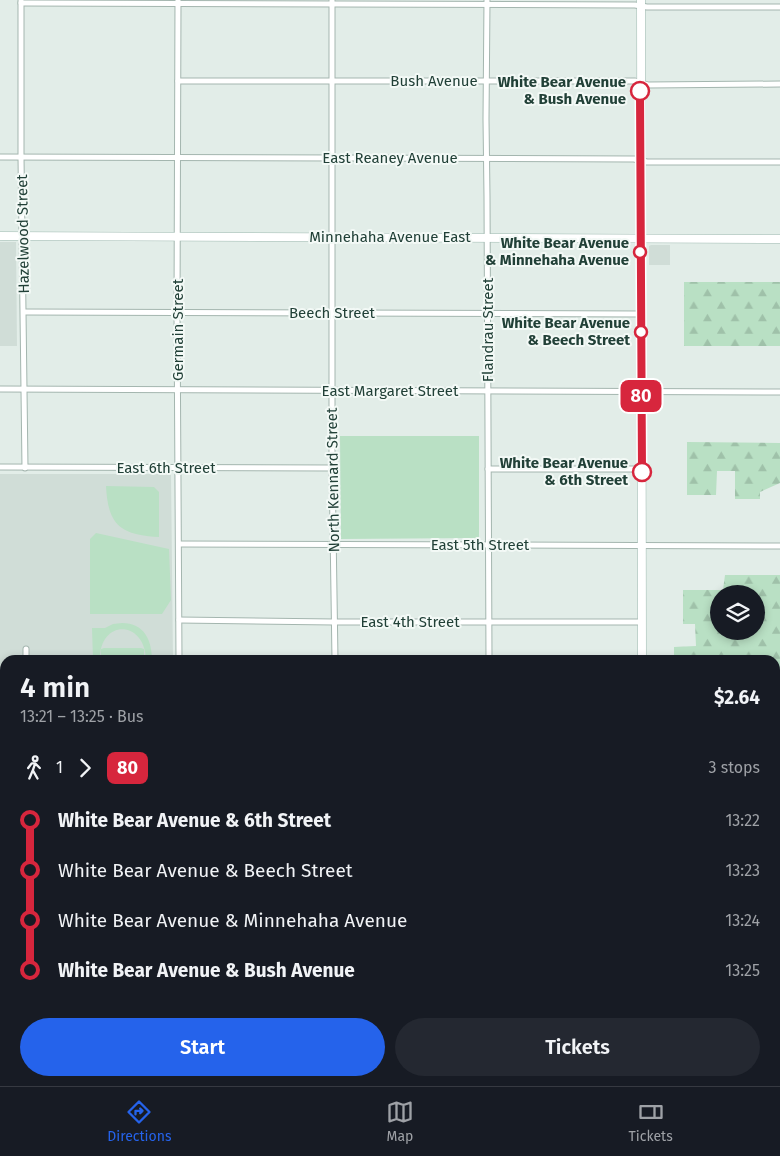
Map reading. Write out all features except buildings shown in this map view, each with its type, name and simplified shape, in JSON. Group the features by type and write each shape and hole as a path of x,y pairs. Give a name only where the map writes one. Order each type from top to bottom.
{"main road":[{"path":"641,3 642,655"},
{"name":"Minnehaha Avenue East","path":"0,236 780,239"}],"street":[{"path":"21,1 641,3 669,8 780,7"},
{"name":"Hazelwood Street","path":"21,1 25,468"},
{"name":"Germain Street","path":"178,2 179,655"},
{"name":"North Kennard Street","path":"332,2 332,468 335,655"},
{"name":"Flandrau Street","path":"487,2 489,655"},
{"name":"Bush Avenue","path":"178,80 634,81 648,85 780,84"},
{"name":"East Reaney Avenue","path":"0,157 486,158 641,160 647,162 780,162"},
{"name":"Beech Street","path":"24,312 640,314"},
{"name":"East Margaret Street","path":"0,389 780,392"},
{"name":"East 6th Street","path":"0,467 332,468"},
{"path":"488,469 642,469"},
{"name":"East 5th Street","path":"179,544 780,546"},
{"name":"East 4th Street","path":"179,620 642,622"},
{"path":"26,649 26,655"}],"shaded area":[{"path":"0,242 16,242 17,346 0,346"},
{"path":"670,245 670,265 649,265 649,246"},
{"path":"0,474 171,474 173,655 0,655"}],"green space":[{"path":"684,282 780,282 780,346 684,346"},
{"path":"340,436 479,436 479,538 341,539"},
{"path":"687,442 780,443 780,483 760,492 760,499 735,499 735,471 717,471 716,495 687,495"},
{"path":"106,486 154,487 159,492 159,537 135,534 119,525 113,519 110,510"},
{"path":"96,533 169,549 171,600 162,614 90,614 90,539"},
{"path":"725,575 780,575 780,655 674,655 674,647 696,646 695,624 683,624 683,590 710,590 710,640 765,640 765,585 724,585"},
{"path":"113,624 130,624 141,629 148,640 152,655 145,655 144,647 138,637 131,631 122,629 114,631 107,637 101,655 93,655 92,628 105,628"},
{"path":"141,648 144,649 144,655 101,655 101,649"}],"bus line":[{"name":"80","path":"640,91 642,472"}],"place":[{"name":"White Bear Avenue & Bush Avenue","path":"640,91"},
{"name":"White Bear Avenue & Minnehaha Avenue","path":"640,252"},
{"name":"White Bear Avenue & Beech Street","path":"641,332"},
{"name":"White Bear Avenue & 6th Street","path":"642,472"}]}
